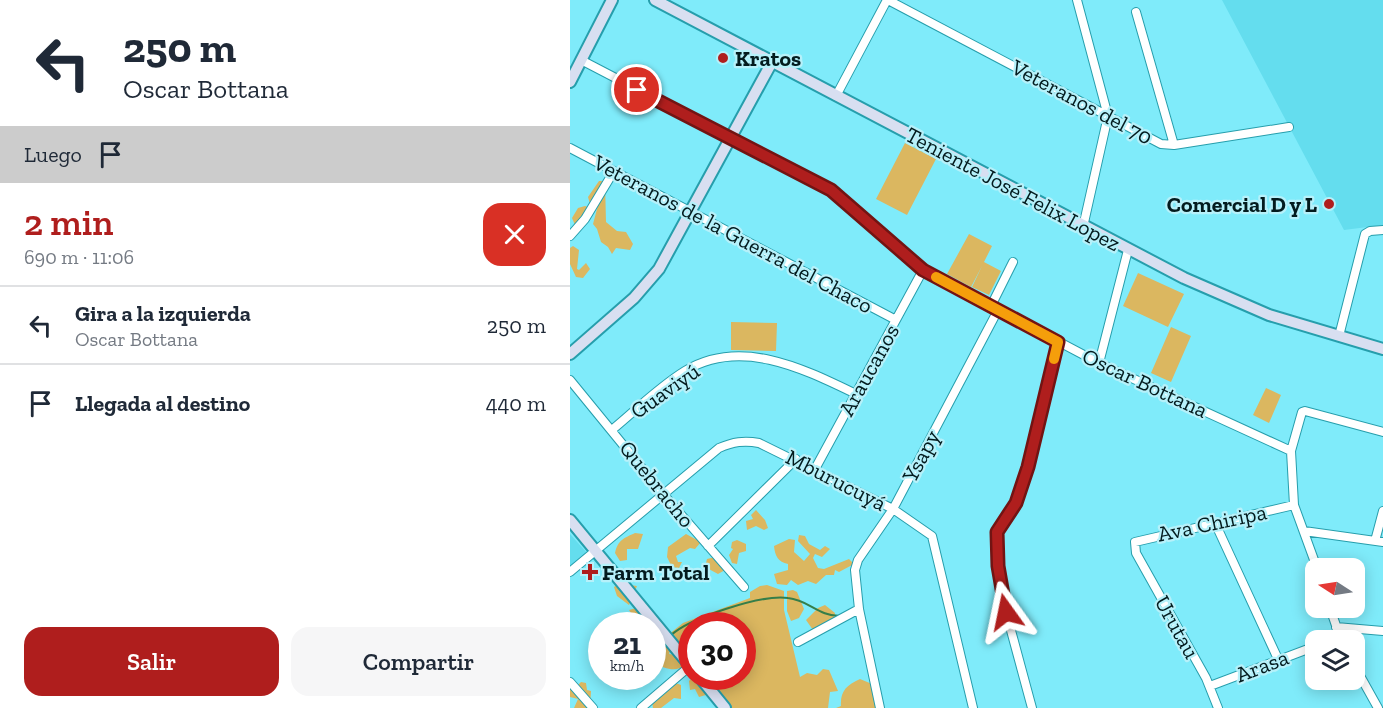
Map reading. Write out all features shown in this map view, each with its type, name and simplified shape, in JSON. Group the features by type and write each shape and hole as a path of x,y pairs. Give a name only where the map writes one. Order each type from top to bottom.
{"main road":[{"path":"570,82 612,0"},
{"name":"Teniente José Felix Lopez","path":"655,0 1083,227 1185,278 1269,315 1383,349"},
{"name":"Oscar Bottana","path":"570,54 581,60"},
{"path":"570,354 634,298 653,277 692,211 772,62"},
{"path":"570,520 678,651"},
{"path":"710,690 725,708"}],"street":[{"path":"836,96 888,0"},
{"name":"Veteranos del 70","path":"888,0 1161,144 1174,145 1289,127"},
{"path":"1077,0 1108,116 1083,227"},
{"path":"1136,12 1174,145"},
{"name":"Oscar Bottana","path":"581,60 831,190 923,270 1099,363 1292,451"},
{"name":"Veteranos de la Guerra del Chaco","path":"570,148 896,320"},
{"path":"570,236 585,219 614,171"},
{"path":"1339,336 1365,234 1370,231 1383,230"},
{"path":"1099,363 1128,250"},
{"name":"Ysapy","path":"880,708 859,609 855,570 858,560 892,509 994,308 1013,262"},
{"name":"Araucanos","path":"815,469 923,270"},
{"path":"1032,708 1006,612 996,542 999,526 1016,503 1028,467 1058,342"},
{"name":"Guaviyú","path":"612,429 687,370 704,362 733,355 761,357 789,364 856,394"},
{"name":"Quebracho","path":"570,380 664,495 744,586"},
{"path":"1313,558 1294,505 1292,451 1302,412 1383,432"},
{"name":"Mburucuyá","path":"570,572 719,448 730,443 748,441 759,443 796,459 892,509 935,541 973,708"},
{"path":"708,546 796,459"},
{"name":"Ava Chiripa","path":"1134,546 1138,539 1216,525 1294,505"},
{"path":"1304,531 1379,542 1383,510"},
{"path":"1216,525 1278,659"},
{"name":"Urutau","path":"1134,546 1210,687 1218,708"},
{"path":"798,642 859,609"},
{"path":"1333,618 1336,630"},
{"path":"1336,627 1383,631"},
{"name":"Arasa","path":"1210,687 1305,650"},
{"path":"640,708 678,677"},
{"path":"570,682 593,708"},
{"path":"1365,685 1378,708"}],"shaded area":[{"path":"1222,0 1383,0 1383,225 1344,230"},
{"path":"905,143 936,159 907,215 876,199"},
{"path":"599,181 605,181 606,222 617,231 626,232 633,244 630,250 616,248 612,254 601,242 593,224 601,194 590,204 588,197"},
{"path":"588,207 590,219 582,228 575,225 572,218 578,208"},
{"path":"969,234 992,246 984,262 1001,271 989,295 972,287 982,266 971,287 947,274"},
{"path":"573,246 579,250 577,269 579,270 586,263 590,269 583,278 576,277 570,264 570,248"},
{"path":"1138,273 1184,294 1168,327 1123,306"},
{"path":"731,322 777,323 776,351 731,350"},
{"path":"1171,327 1191,336 1171,382 1151,373"},
{"path":"1266,388 1281,395 1269,423 1253,415"},
{"path":"756,510 765,520 768,528 764,530 756,526 747,530 746,521 753,519 751,515"},
{"path":"635,533 643,534 638,549 627,549 627,560 620,561 615,553 618,545"},
{"path":"570,534 587,553 570,566"},
{"path":"686,534 701,542 695,549 690,548 676,556 678,562 682,562 679,568 672,567 667,557 668,547"},
{"path":"799,535 805,536 809,544 820,550 825,546 830,549 822,557 815,554 813,558 818,568 824,569 849,559 854,564 839,572 835,570 834,575 826,575 816,584 808,581 798,585 791,580 787,585 777,584 774,574 788,570 788,564 778,558 774,546 789,539 795,540 794,552 804,561 810,554 798,541"},
{"path":"737,540 746,544 746,551 739,553 737,564 732,563 729,555 733,549 731,548 732,542"},
{"path":"715,557 725,570 718,574 705,567 707,559"},
{"path":"626,579 630,585 637,586 629,605 617,596 614,587"},
{"path":"767,585 784,591 784,610 800,677 807,673 817,675 823,669 829,670 838,691 830,692 828,708 726,708 712,690 756,690 756,612 712,612 750,598 750,592"},
{"path":"787,591 797,592 804,609 799,618 791,621 787,611"},
{"path":"825,605 835,613 834,618 813,630 806,620 818,608"},
{"path":"636,608 640,612 630,612 629,610"},
{"path":"678,627 678,648 668,635"},
{"path":"666,642 672,646 669,654 678,658 678,669 666,668 666,655 668,654 666,655"},
{"path":"860,679 872,684 878,708 836,708 841,706 845,690"},
{"path":"581,682 586,683 587,690 591,691 590,708 574,708 578,699 570,697 570,687 577,686"},
{"path":"673,682 678,684 681,699 674,698 661,708 653,708 651,696 656,690 666,690 666,685"},
{"path":"696,690 706,690 709,694 699,697"}],"waterway":[{"path":"670,636 679,629 709,615 744,604 776,598 795,599 826,613 840,616"}],"slow traffic":[{"path":"936,277 1058,342 1054,359"}],"place":[{"name":"Kratos","path":"723,58"},
{"name":"Comercial D y L","path":"1329,204"},
{"name":"Farm Total","path":"590,572"}],"route":[{"path":"637,90 831,190 923,270 1058,342 1028,467 1016,503 1003,519 997,532 998,566 1006,612"}]}
